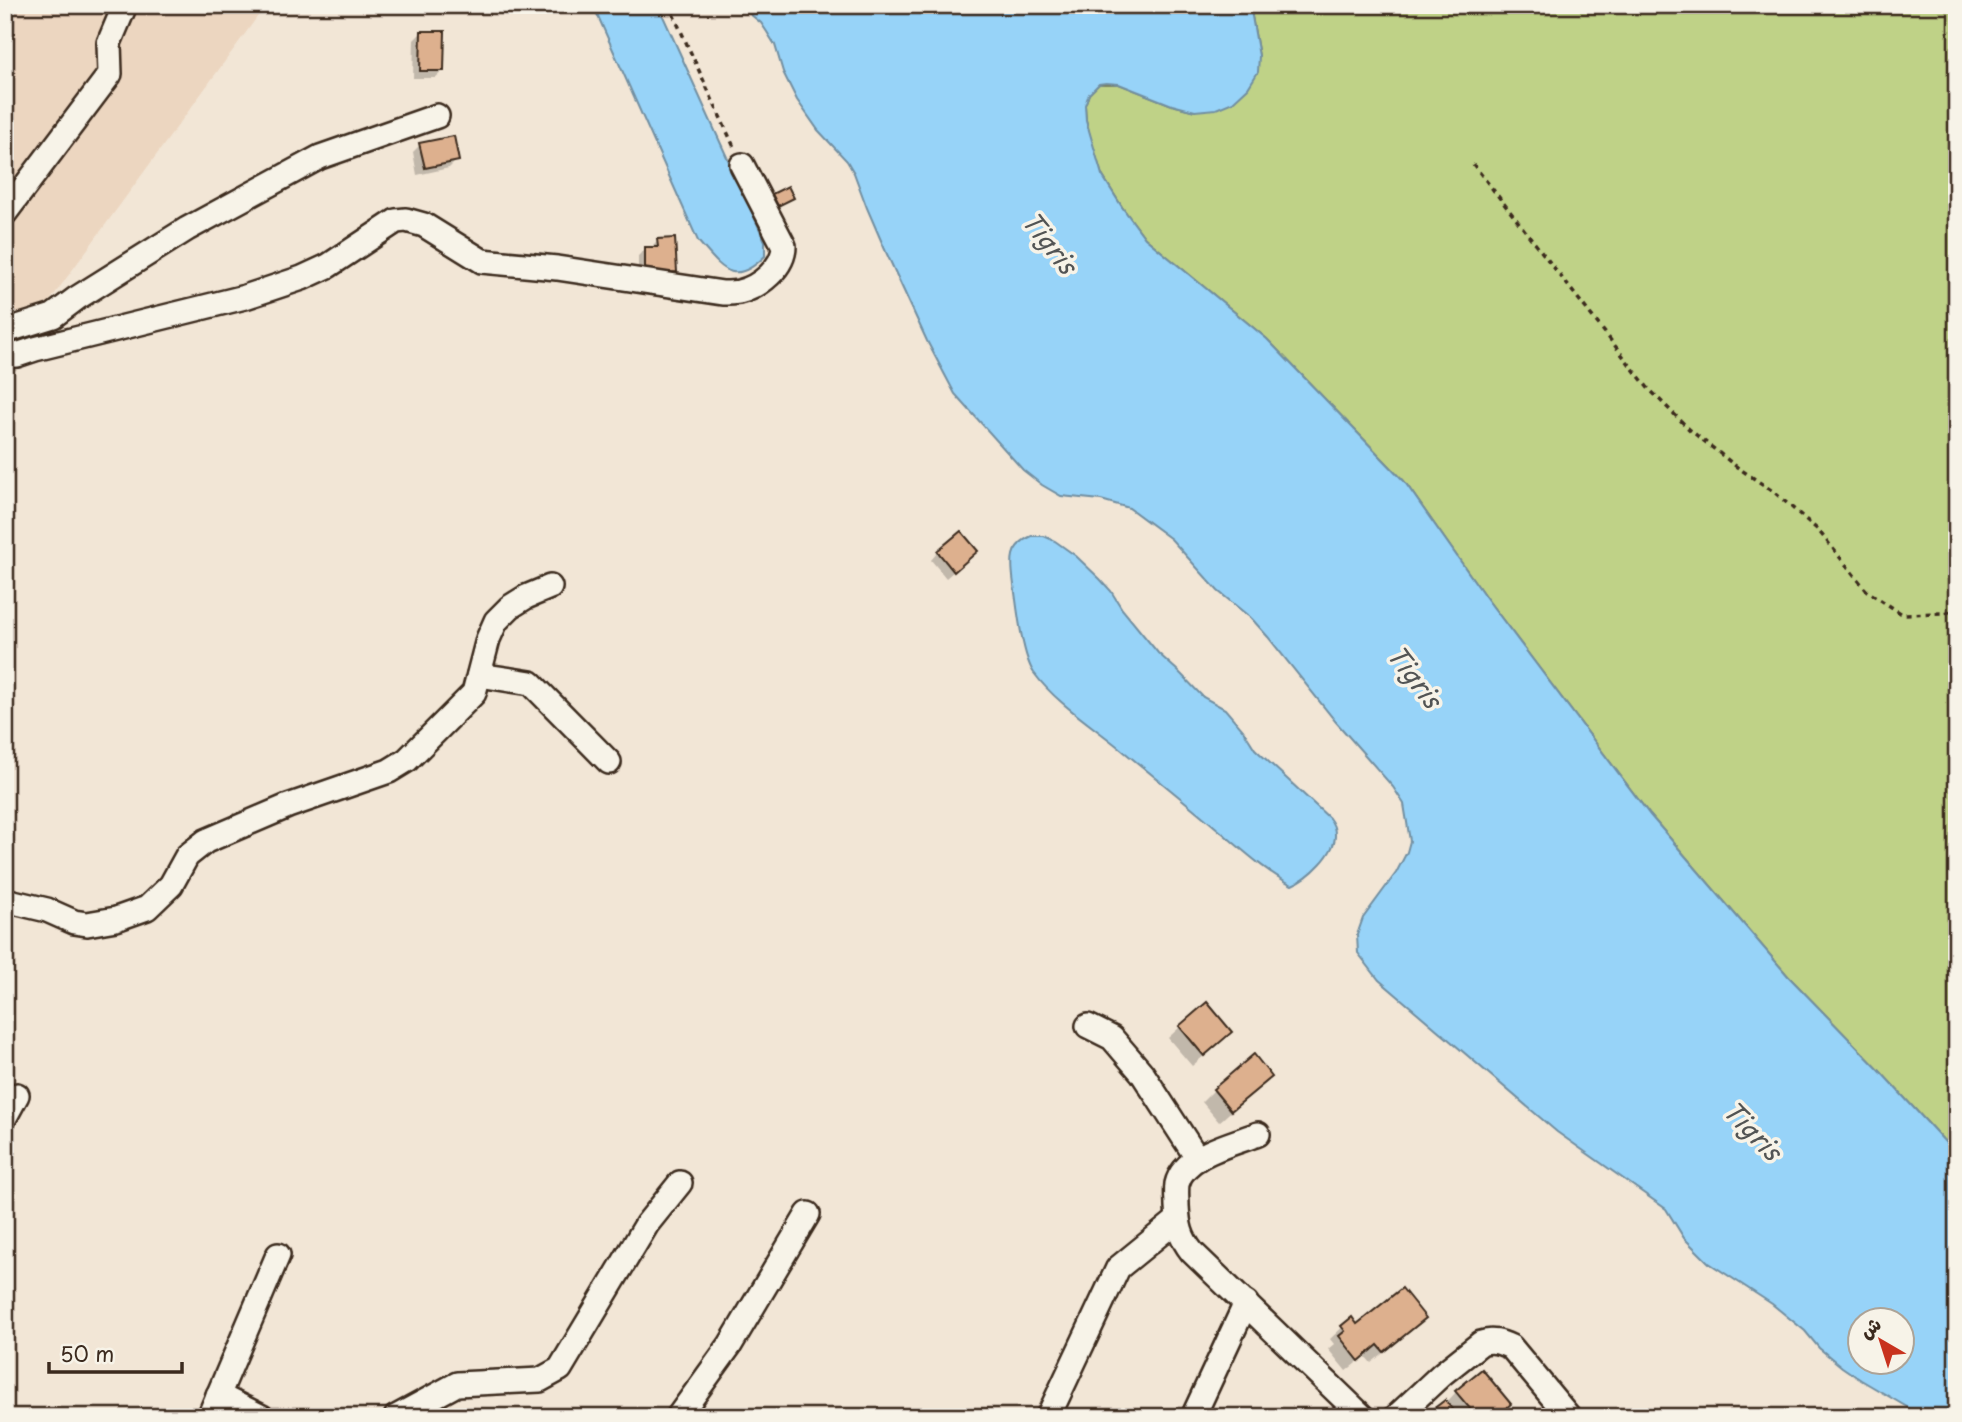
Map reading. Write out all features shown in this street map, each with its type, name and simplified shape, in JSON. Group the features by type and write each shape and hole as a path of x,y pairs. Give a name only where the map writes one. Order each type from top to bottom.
{"street":[{"path":"5,213 110,74 109,43 125,5"},
{"path":"9,326 53,316 187,229 320,157 438,116"},
{"path":"5,356 245,297 302,278 328,266 396,221 406,220 424,225 482,261 556,268 723,293 740,292 756,285 781,262 784,246 742,165"},
{"path":"5,900 47,910 74,922 87,924 116,919 147,908 171,885 187,856 206,841 288,806 389,771 407,760 474,694 488,639 496,621 510,607 526,597 551,587"},
{"path":"479,675 531,683 608,762"},
{"path":"1088,1026 1112,1038 1142,1073 1197,1158"},
{"path":"5,1117 17,1095"},
{"path":"1258,1135 1197,1158 1184,1170 1178,1182 1179,1232 1192,1252 1363,1417"},
{"path":"396,1417 457,1384 540,1380 560,1369 647,1224 680,1183"},
{"path":"678,1417 730,1345 808,1214"},
{"path":"1048,1417 1118,1268 1177,1220"},
{"path":"209,1417 278,1255"},
{"path":"1193,1417 1245,1303"},
{"path":"1396,1417 1442,1374 1488,1340 1511,1348 1569,1417"},
{"path":"218,1395 262,1417"}],"path":[{"path":"669,5 742,165"},
{"path":"1473,164 1648,388 1690,430 1774,492 1818,530 1867,591 1902,614 1957,610"}],"shaded area":[{"path":"5,5 266,5 46,306 24,317 5,303"}],"green space":[{"path":"1250,5 1957,5 1957,1155 1788,976 1650,815 1487,599 1404,481 1267,339 1145,238 1102,175 1086,120 1085,105 1089,94 1099,84 1119,84 1195,111 1259,56"}],"water":[{"path":"593,5 658,5 765,241 765,256 754,266 744,271 728,271 698,241"},
{"name":"Tigris","path":"739,5 1250,5 1259,56 1258,72 1248,88 1233,102 1216,109 1195,111 1119,84 1106,83 1099,84 1089,94 1085,105 1086,120 1102,175 1145,238 1267,339 1404,481 1487,599 1650,815 1788,976 1957,1155 1957,1417 1924,1417 1855,1376 1916,1376 1916,1306 1846,1306 1846,1370 1772,1304 1709,1263 1684,1238 1666,1209 1557,1132 1379,980 1358,953 1357,935 1363,918 1396,873 1407,852 1410,841 1404,804 1393,787 1336,722 1268,637 1252,619 1218,591 1171,539 1129,508 1101,500 1061,496 1042,485 1023,470 955,394 886,252 854,173 797,100 783,72 775,45 761,23"},
{"path":"1032,536 1044,536 1055,541 1076,556 1111,591 1122,609 1158,653 1203,697 1225,709 1255,749 1329,818 1335,829 1331,849 1306,877 1292,885 1273,873 1042,684 1026,655 1012,569 1015,550"}],"building":[{"path":"421,31 445,31 444,71 420,71"},
{"path":"454,136 459,161 425,168 419,143"},
{"path":"788,186 794,198 778,206 772,194"},
{"path":"675,238 677,272 645,273 645,247 658,247 657,239"},
{"path":"961,531 978,551 954,572 937,551"},
{"path":"1207,1002 1232,1032 1204,1056 1179,1026"},
{"path":"1254,1054 1272,1077 1231,1111 1213,1089"},
{"path":"1402,1288 1426,1318 1384,1352 1378,1345 1359,1361 1339,1336 1345,1331 1341,1326 1352,1317 1357,1324"},
{"path":"1482,1369 1511,1404 1496,1417 1477,1417 1455,1391"},
{"path":"1445,1400 1458,1417 1424,1416"}]}
